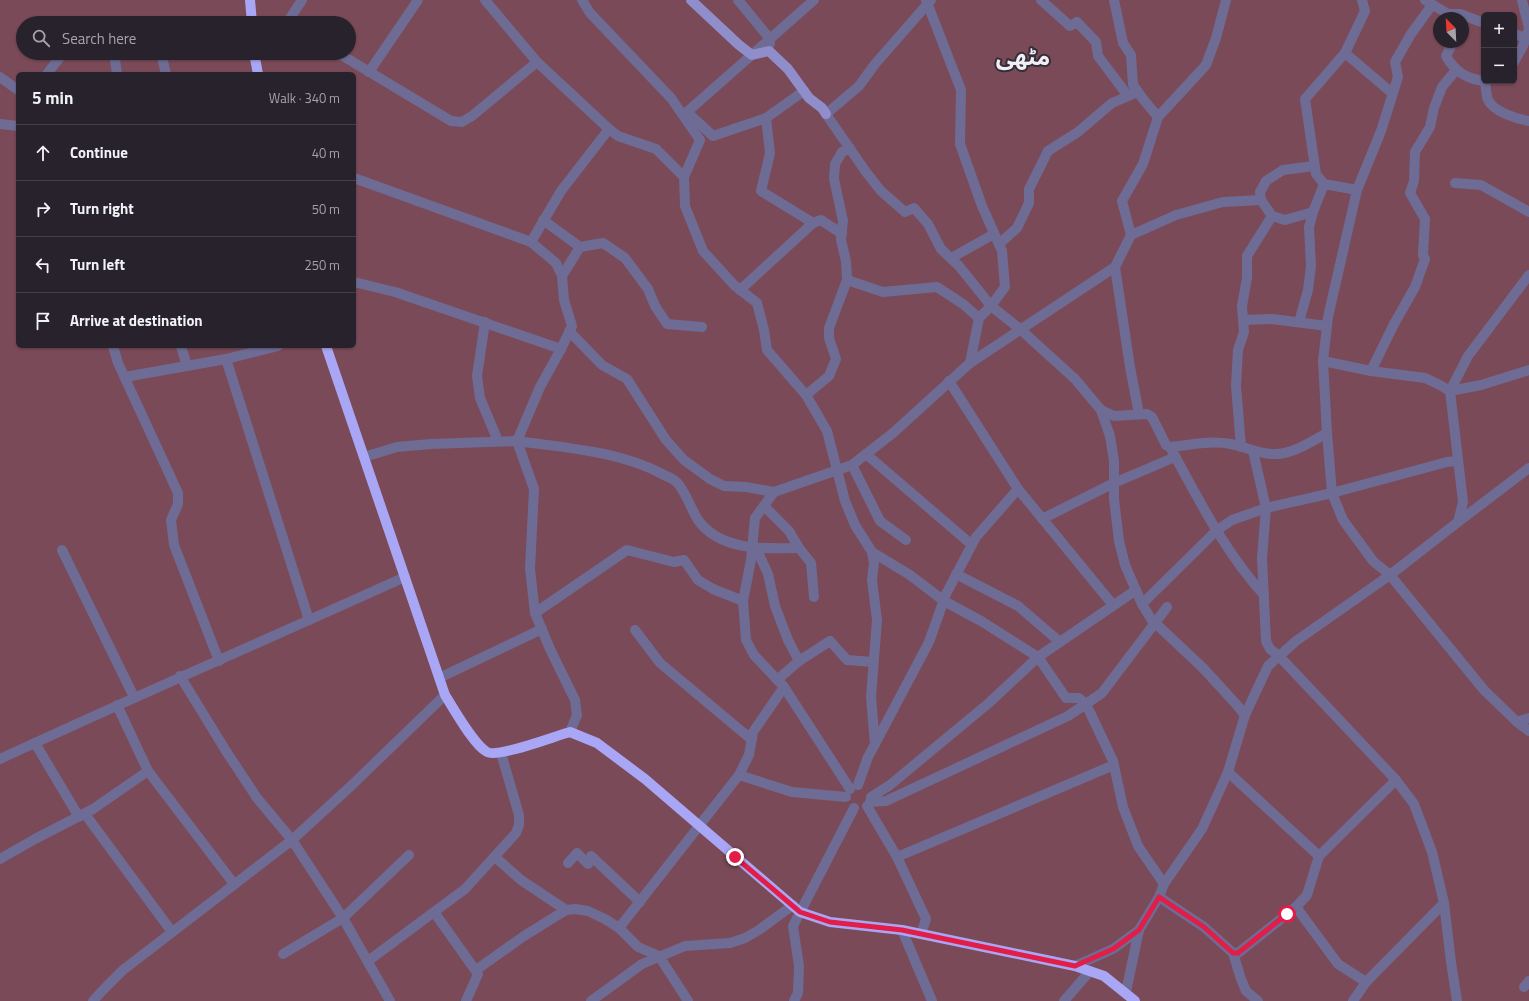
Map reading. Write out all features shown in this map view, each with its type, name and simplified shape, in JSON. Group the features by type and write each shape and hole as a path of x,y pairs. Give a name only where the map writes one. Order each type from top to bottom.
{"main road":[{"path":"250,0 251,16"},
{"path":"256,60 258,72"},
{"path":"327,348 445,695 478,744 488,753 501,753 570,732 597,744 645,779 796,908 830,922 902,930 1075,966 1104,976 1126,992 1135,1001"}],"street":[{"path":"369,72 418,0"},
{"path":"484,0 537,62 609,129 618,136 656,149 684,177"},
{"path":"582,0 590,12 685,113 713,136 766,118 804,91"},
{"path":"691,0 739,45 752,55"},
{"path":"738,0 770,39 769,51 788,70 809,98 822,108 881,191 905,212 914,208 928,224 941,250 960,266 991,306 1020,329 1075,379 1101,410 1110,436 1114,461 1114,499 1119,541 1125,565 1142,604 1151,619 1203,668 1245,715"},
{"path":"685,113 814,0"},
{"path":"1041,0 1070,26 1077,22 1096,42 1098,56 1133,94 1158,117"},
{"path":"1114,0 1123,43 1131,55 1133,94"},
{"path":"569,330 602,365 627,379 666,440 684,460 710,480 724,486 746,487 774,492 852,465 893,433 970,363 1115,267 1130,235 1122,201 1143,164 1158,117 1206,65 1216,38 1226,0"},
{"path":"1357,190 1324,184 1316,174 1305,99 1346,53 1365,11 1362,0"},
{"path":"1517,57 1528,32 1528,15 1522,0"},
{"path":"291,16 298,1"},
{"path":"826,114 860,86 875,64 928,1 961,90 960,144 982,206 1002,251 1004,287 991,306 979,318 970,363"},
{"path":"1445,12 1429,3 1395,62 1398,77 1381,131 1357,190 1327,326 1323,361 1332,493 1343,520 1373,561 1390,575 1484,690 1516,722 1529,731"},
{"path":"1469,20 1481,22"},
{"path":"1517,34 1528,32"},
{"path":"1450,48 1446,56 1452,67 1468,77 1481,80"},
{"path":"752,55 769,51"},
{"path":"1346,53 1392,93"},
{"path":"49,72 58,60"},
{"path":"115,60 117,72"},
{"path":"163,60 166,72"},
{"path":"349,60 451,121 462,122 472,116 537,62"},
{"path":"1371,371 1394,324 1415,288 1425,259 1423,255 1425,218 1410,193 1414,181 1415,152 1430,127 1434,108 1442,87 1456,70"},
{"path":"0,77 16,89"},
{"path":"1485,84 1488,101 1502,113 1529,121"},
{"path":"999,244 1017,228 1029,203 1029,189 1048,151 1078,132 1112,103 1133,94"},
{"path":"685,113 700,140 684,177 685,206 704,251 734,285 757,303 764,330 767,350 806,395 827,431 845,501 856,525 872,552 874,563 872,580 877,620 871,697 875,744"},
{"path":"766,118 770,153 761,191 813,223"},
{"path":"0,124 16,126"},
{"path":"531,242 560,190 609,129"},
{"path":"806,395 829,376 836,359 829,338 829,328 846,280 846,261 841,240 843,221 834,179 835,164 842,152 850,148"},
{"path":"1313,212 1285,220 1272,216 1261,200 1260,192 1266,180 1283,170 1314,166"},
{"path":"356,179 531,242 556,263 562,276 564,300 572,326 540,387 517,441 534,489 530,570 535,613 575,700 578,715 570,732"},
{"path":"1455,183 1481,185 1529,212"},
{"path":"1299,322 1308,290 1311,266 1309,227 1324,184"},
{"path":"1130,235 1183,213 1223,202 1261,200"},
{"path":"1241,447 1236,386 1238,350 1244,332 1242,306 1247,256 1272,216"},
{"path":"544,220 580,247 603,243 625,258 648,289 655,306 667,324 702,327"},
{"path":"740,290 813,223 821,220 842,234"},
{"path":"951,258 994,234"},
{"path":"562,276 580,247"},
{"path":"1115,267 1130,367 1139,414"},
{"path":"1458,522 1463,502 1450,391 1468,356 1529,275"},
{"path":"846,280 883,292 937,287 963,304 979,318"},
{"path":"356,282 394,292 561,349"},
{"path":"1243,320 1272,319 1327,326"},
{"path":"485,322 477,376 480,398 498,441"},
{"path":"114,348 125,378 178,493 178,504 171,520 174,545 219,661"},
{"path":"182,348 187,366"},
{"path":"125,378 226,359 245,350 262,348"},
{"path":"226,359 309,620"},
{"path":"1323,361 1371,371 1425,378 1450,391 1481,385 1529,371"},
{"path":"949,381 1018,490 1113,605"},
{"path":"1101,410 1114,416 1146,414 1152,417 1166,445 1170,447 1216,531 1250,580 1264,595"},
{"path":"1170,447 1212,442 1232,444 1253,451 1276,454 1302,447 1327,433"},
{"path":"364,457 397,447 498,441 517,441 592,452 644,465 679,484 699,520 727,542 766,549 799,548"},
{"path":"1253,451 1266,508 1262,558 1266,641 1270,649 1279,656 1396,780 1414,804 1432,852 1444,903 1451,962 1458,1001"},
{"path":"866,454 972,545"},
{"path":"1042,519 1114,483 1175,457"},
{"path":"1142,604 1216,531 1232,520 1266,508 1332,493 1447,462 1458,461"},
{"path":"852,465 880,520 906,540"},
{"path":"1126,992 1139,930 1159,897 1164,884 1202,829 1228,772 1245,715 1268,666 1296,642 1390,575 1529,468"},
{"path":"1018,490 976,537 956,574 946,594 929,642 851,790 847,802 854,808 863,808 869,801 990,702 1038,657 1136,590"},
{"path":"774,492 755,518 754,547 743,601 746,640 754,655 781,684 851,790"},
{"path":"764,506 789,531 799,548 811,563 814,597"},
{"path":"754,547 768,574 776,606 788,640 799,661"},
{"path":"62,550 134,697"},
{"path":"535,613 627,550 674,562 684,560 698,580 712,589 743,601"},
{"path":"872,552 910,575 944,601 981,621 1038,657 1066,698 1079,698 1086,704 1114,765 1123,807 1138,846 1164,884"},
{"path":"956,574 1018,606 1060,642"},
{"path":"0,759 180,676 219,661 405,577"},
{"path":"869,801 886,801 1068,716 1102,693 1167,607"},
{"path":"439,678 542,629"},
{"path":"635,630 660,663 752,740"},
{"path":"619,928 739,774 750,755 753,732 781,684 799,661 830,641 847,660 873,662"},
{"path":"180,676 257,798 292,840 344,918 390,1001"},
{"path":"93,1001 123,970 292,840 352,785 445,695"},
{"path":"117,706 148,770 234,884"},
{"path":"1516,722 1529,718"},
{"path":"35,743 82,815 172,932"},
{"path":"368,961 465,889 516,833 519,825 519,815 501,753"},
{"path":"897,857 1114,765"},
{"path":"0,859 35,839 94,809 148,770"},
{"path":"1228,772 1319,856"},
{"path":"739,774 792,792 867,788 869,801 926,919 921,934"},
{"path":"1233,953 1238,953 1296,907 1307,894 1319,856 1396,780"},
{"path":"794,1001 798,993 799,966 793,926 796,908 845,828 854,808"},
{"path":"568,863 577,853 588,864 591,856 640,902"},
{"path":"283,954 344,918 409,855"},
{"path":"495,857 521,880 566,910"},
{"path":"1159,897 1204,927 1233,953 1246,991 1258,1001"},
{"path":"1353,1001 1366,982 1444,903"},
{"path":"1296,907 1338,964 1366,982"},
{"path":"595,1000 642,964 659,956 685,946 730,943 745,938 796,908"},
{"path":"476,970 524,936 566,910 575,909 588,911 605,919 619,928 638,947 659,956 688,1001"},
{"path":"434,912 478,974 466,1001"},
{"path":"902,930 932,1001"},
{"path":"1075,966 1113,949 1139,930"},
{"path":"1064,1001 1090,971"}],"shaded area":[{"path":"0,0 1529,0 1529,1001 0,1001"}],"district":[{"name":"مٹھی","path":"1023,56"}],"route":[{"path":"735,857 800,912 830,922 902,930 1075,966 1113,949 1139,930 1159,897 1204,927 1233,953 1238,953 1287,914"}]}
